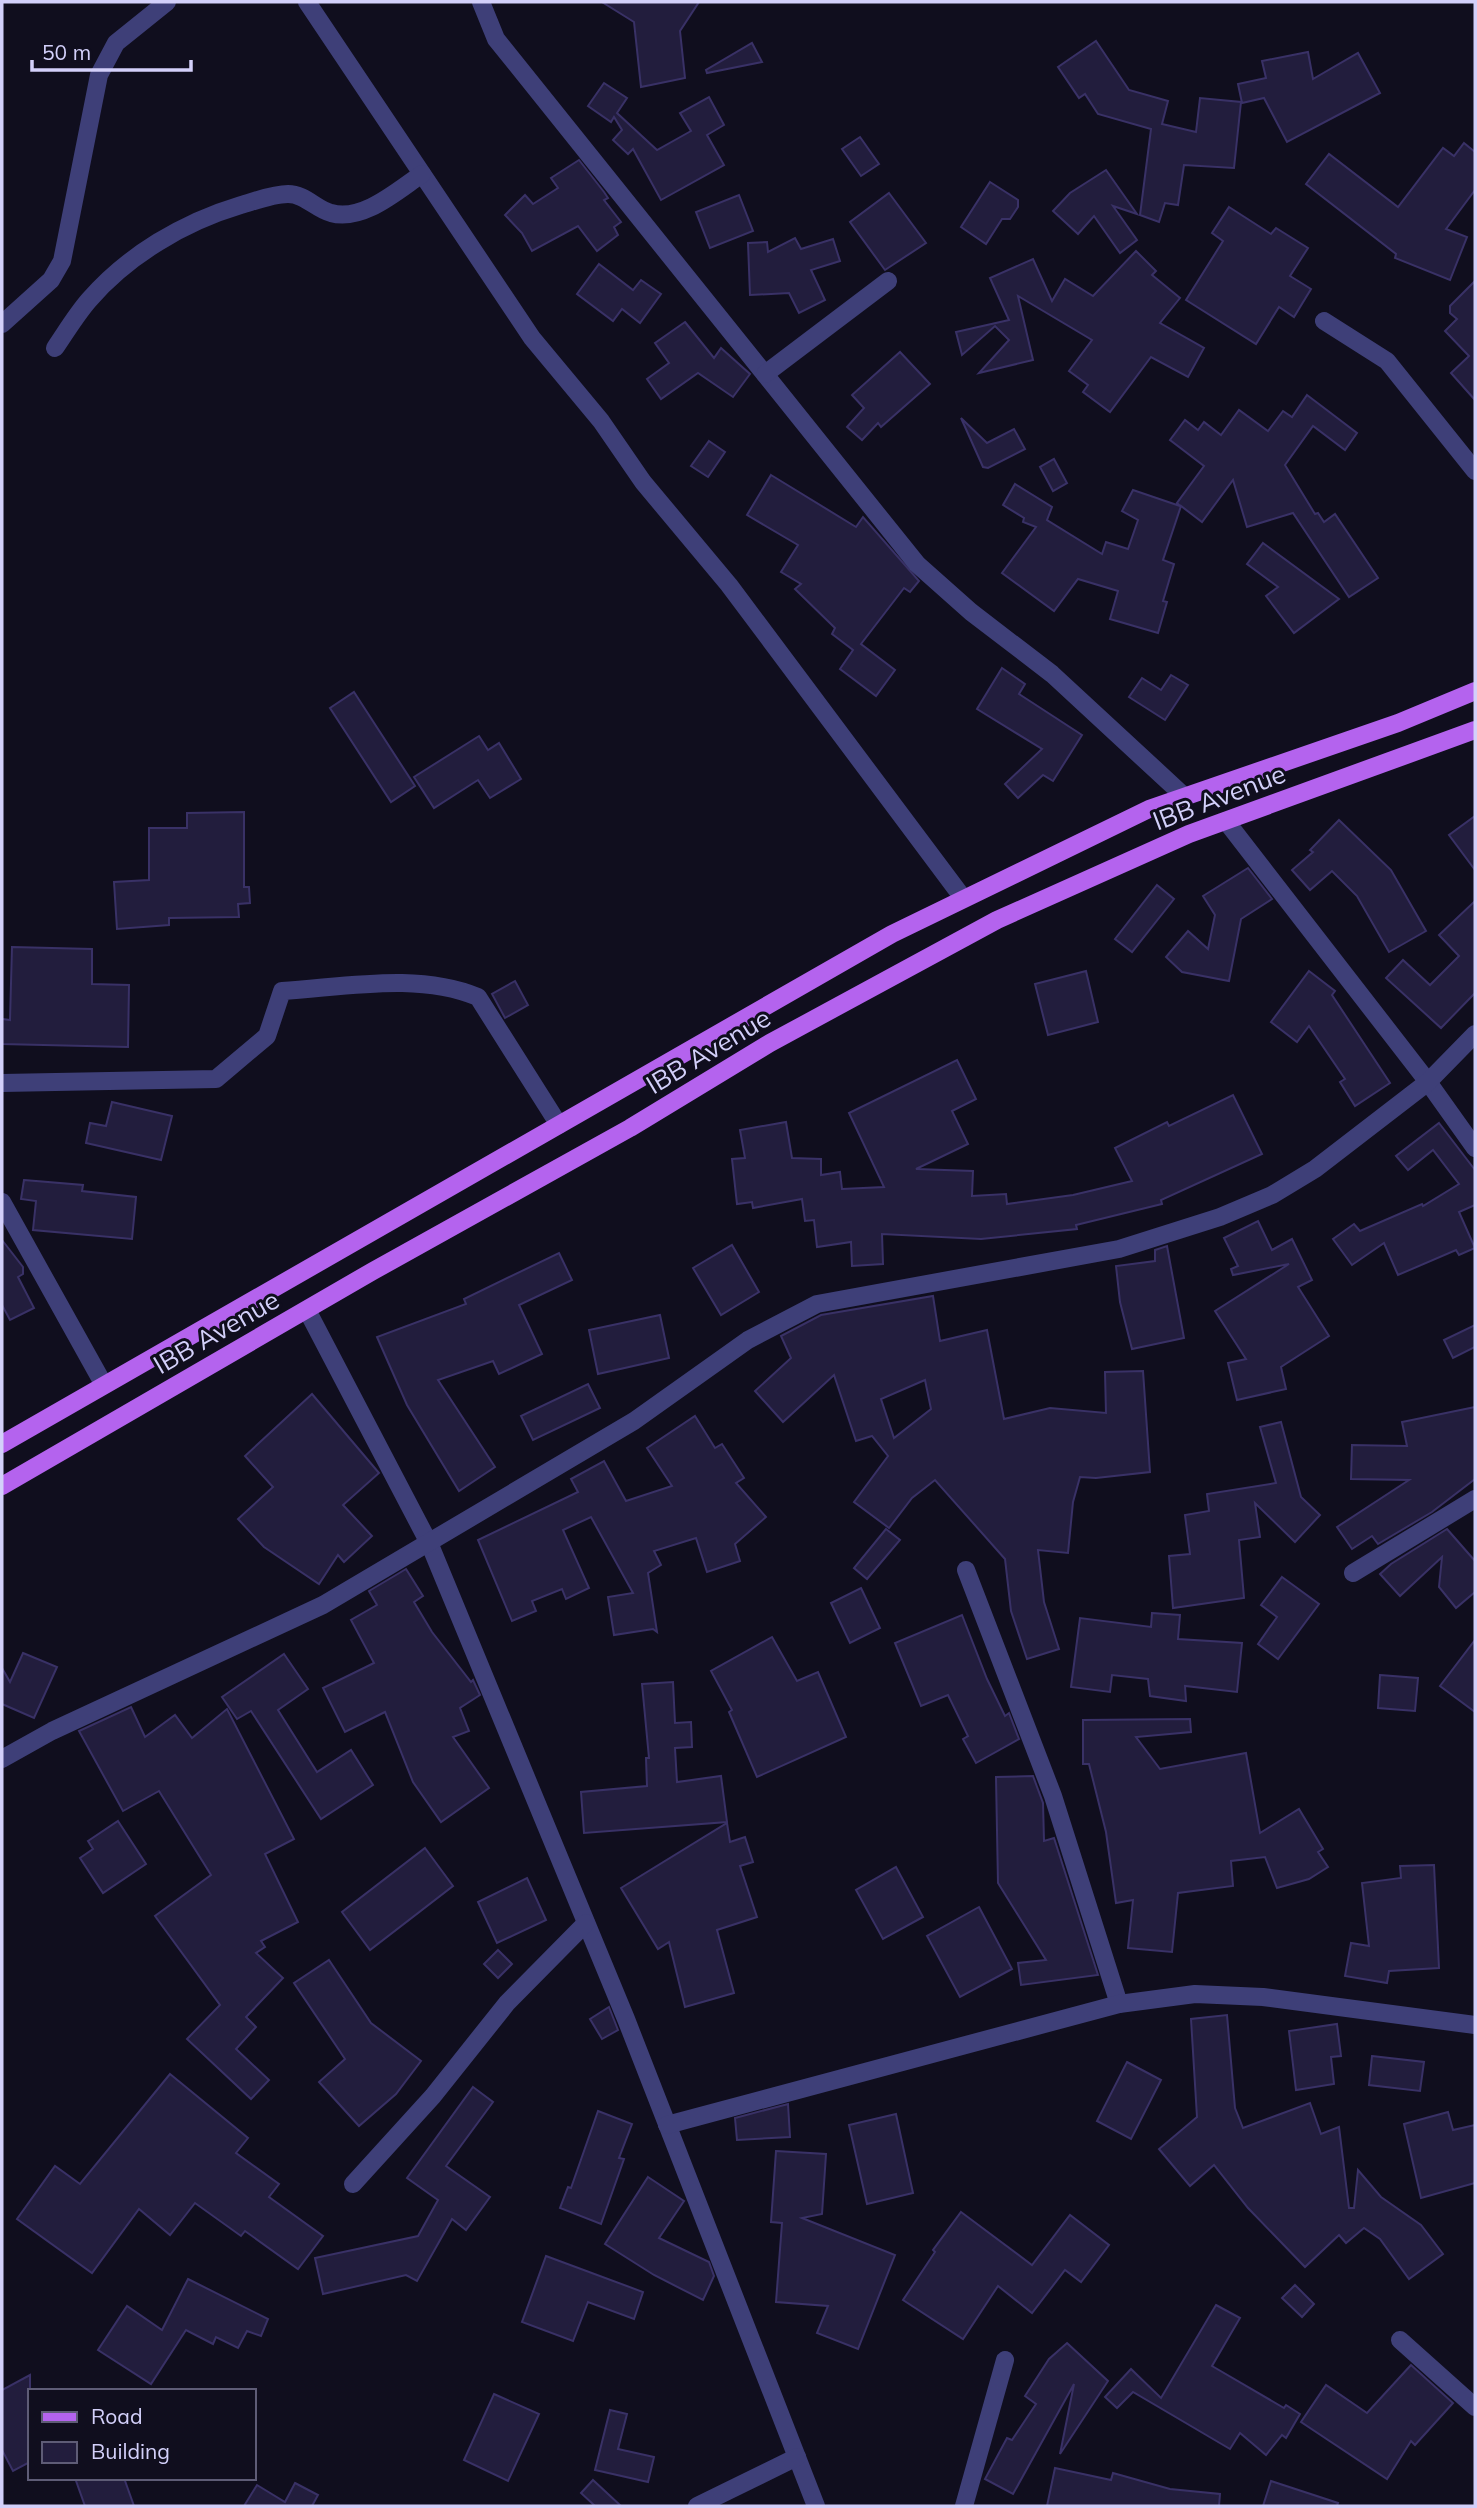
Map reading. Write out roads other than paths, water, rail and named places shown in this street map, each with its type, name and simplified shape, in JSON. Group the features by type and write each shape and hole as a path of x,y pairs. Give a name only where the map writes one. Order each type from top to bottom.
{"main road":[{"path":"2,1444 892,934 1149,809 1398,723 1475,691"},
{"name":"IBB Avenue","path":"2,1486 630,1128 770,1044 997,920 1189,834 1475,730"}],"street":[{"path":"2,324 51,280 62,261 99,75 116,43 167,2"},
{"path":"307,2 532,338 601,421 643,482 729,585 963,898"},
{"path":"481,2 496,39 917,564 971,612 1052,674 1185,797"},
{"path":"55,348 88,301 128,262 175,233 217,212 289,194 314,202 330,213 347,214 369,208 422,174"},
{"path":"765,374 888,281"},
{"path":"1324,321 1387,362 1475,471"},
{"path":"1226,821 1428,1082 1475,1149"},
{"path":"2,1083 216,1079 267,1036 282,991 412,983 455,987 478,996 559,1125"},
{"path":"2,1759 52,1731 323,1605 430,1545 634,1421 748,1340 817,1304 1119,1249 1220,1217 1272,1195 1315,1169 1428,1082 1475,1034"},
{"path":"2,1202 104,1385"},
{"path":"307,1310 430,1545 586,1923 816,2506"},
{"path":"1353,1573 1475,1499"},
{"path":"966,1570 1053,1796 1119,2004"},
{"path":"353,2184 433,2096 507,2003 586,1923"},
{"path":"667,2125 1119,2004 1195,1994 1263,1997 1475,2025"},
{"path":"1400,2340 1475,2407"},
{"path":"964,2506 1005,2360"},
{"path":"697,2506 797,2457"}]}
